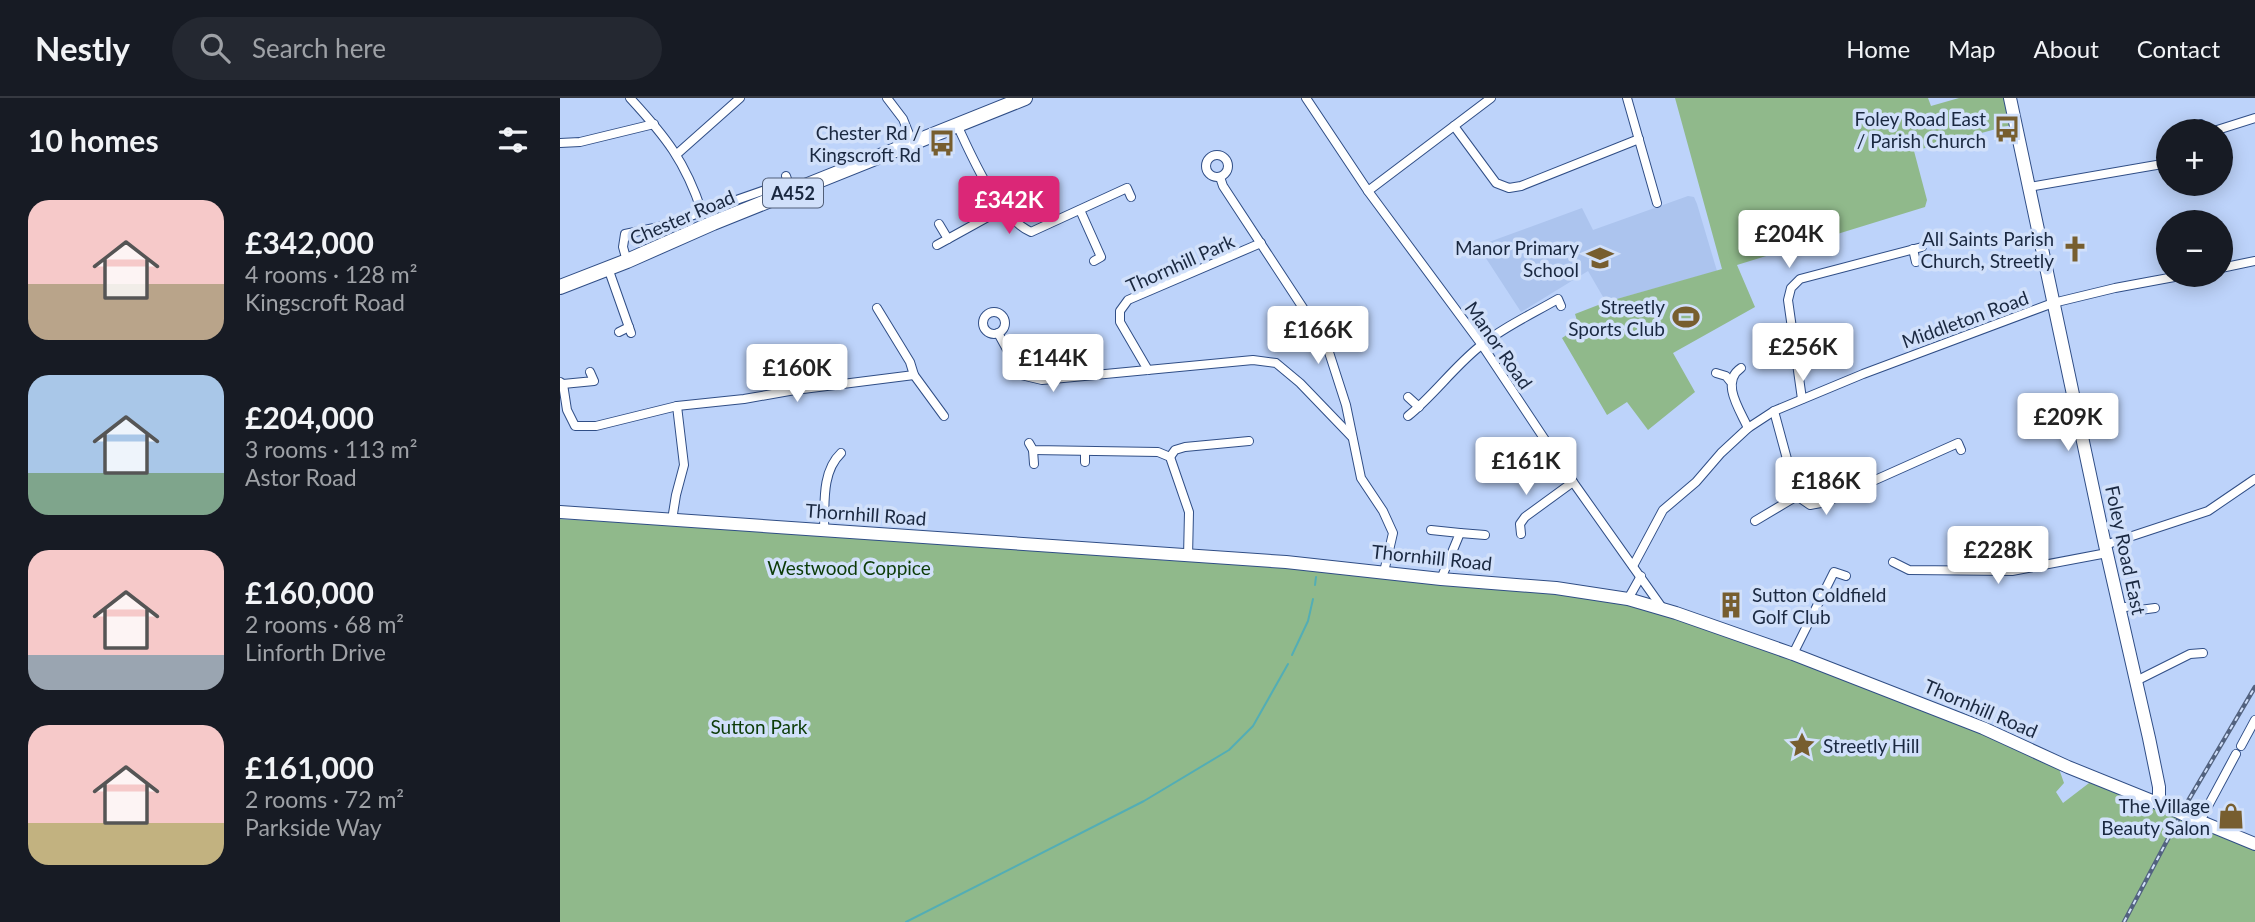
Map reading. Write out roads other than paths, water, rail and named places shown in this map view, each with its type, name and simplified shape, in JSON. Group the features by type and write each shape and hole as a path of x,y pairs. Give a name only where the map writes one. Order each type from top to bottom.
{"highway":[{"name":"Chester Road","path":"560,287 1025,98"}],"main road":[{"name":"Foley Road East","path":"2010,98 2159,787 2159,804"},
{"name":"Thornhill Road","path":"560,512 1286,562 1556,588 1628,600 1663,609 1793,653 1983,728 2068,767 2255,844"}],"street":[{"path":"631,98 677,154 692,181 702,212"},
{"path":"677,154 740,98"},
{"path":"887,98 903,119 913,144"},
{"name":"Manor Road","path":"1306,98 1368,191 1482,345 1573,482 1663,609"},
{"path":"1368,191 1491,98"},
{"path":"1627,98 1657,203"},
{"path":"2233,125 2255,118"},
{"path":"560,143 580,142 654,124"},
{"path":"1454,126 1496,183 1508,188 1521,186 1639,139"},
{"path":"958,127 978,170 1004,208 1021,227 1031,232 1127,188 1131,197"},
{"path":"2029,187 2156,165"},
{"name":"Chester Road","path":"627,261 623,247 625,234 659,228 788,182 786,177"},
{"name":"Thornhill Park","path":"1220,177 1223,186 1326,342 1346,405 1361,478 1384,511 1393,533 1384,572"},
{"path":"937,245 1004,208"},
{"path":"1080,210 1101,257 1094,261"},
{"path":"939,225 948,239"},
{"name":"Thornhill Park","path":"1148,370 1120,322 1121,311 1128,300 1261,243"},
{"path":"1802,399 1788,300 1791,288 1800,279 1917,248 1916,262"},
{"path":"2233,266 2255,261"},
{"path":"608,268 630,330 619,331"},
{"name":"Middleton Road","path":"1633,566 1663,510 1696,482 1721,453 1748,428 1774,411 2053,303 2156,280"},
{"path":"1408,416 1449,373 1482,345 1558,299 1561,306"},
{"path":"878,314 910,362 914,375 934,409 944,416"},
{"path":"998,333 1021,375 1030,379 1253,359 1276,363 1300,383 1352,437"},
{"path":"1730,381 1734,373 1741,368"},
{"path":"590,373 594,381 561,383 567,410 575,426 596,426 677,406 914,375"},
{"path":"1716,373 1726,376 1730,381 1748,428"},
{"path":"1408,397 1419,407"},
{"path":"672,520 684,465 677,406"},
{"path":"1774,411 1797,496 1803,502 1818,505 1958,443"},
{"path":"1170,457 1175,450 1185,447 1225,448 1249,441"},
{"path":"1034,464 1031,447 1158,452 1170,457 1189,512 1188,557"},
{"path":"1085,451 1085,462"},
{"path":"1136,452 1137,462"},
{"path":"824,530 828,474 833,461 841,453"},
{"path":"822,454 833,461"},
{"path":"1893,562 1909,570 2012,572 2106,549 2208,511 2255,479"},
{"path":"1521,534 1520,524 1525,517 1573,482"},
{"path":"1755,521 1797,496"},
{"path":"1431,530 1485,536"},
{"path":"1441,579 1460,534"},
{"path":"1902,567 1906,558"},
{"path":"1793,653 1834,572 1846,576"},
{"path":"1628,600 1641,576"},
{"path":"2119,608 2132,606 2140,611 2155,608"},
{"path":"2136,681 2190,654 2203,653"},
{"path":"2194,819 2239,750 2255,720"}],"waterway":[{"path":"1315,585 1316,577"},
{"path":"1292,655 1308,621 1313,599"},
{"path":"906,922 1144,801 1229,750 1253,726 1288,664"}],"railway":[{"path":"2124,922 2188,801 2255,687"}],"place":[{"name":"Foley Road East / Parish Church","path":"2007,129"},
{"name":"Chester Rd / Kingscroft Rd","path":"942,143"},
{"name":"All Saints Parish Church, Streetly","path":"2075,249"},
{"name":"Manor Primary School","path":"1600,258"},
{"name":"Streetly Sports Club","path":"1686,317"},
{"name":"Sutton Coldfield Golf Club","path":"1731,605"},
{"name":"Streetly Hill","path":"1802,745"},
{"name":"The Village Beauty Salon","path":"2231,816"}],"park label":[{"name":"Westwood Coppice","path":"849,567"},
{"name":"Sutton Park","path":"759,726"}]}
